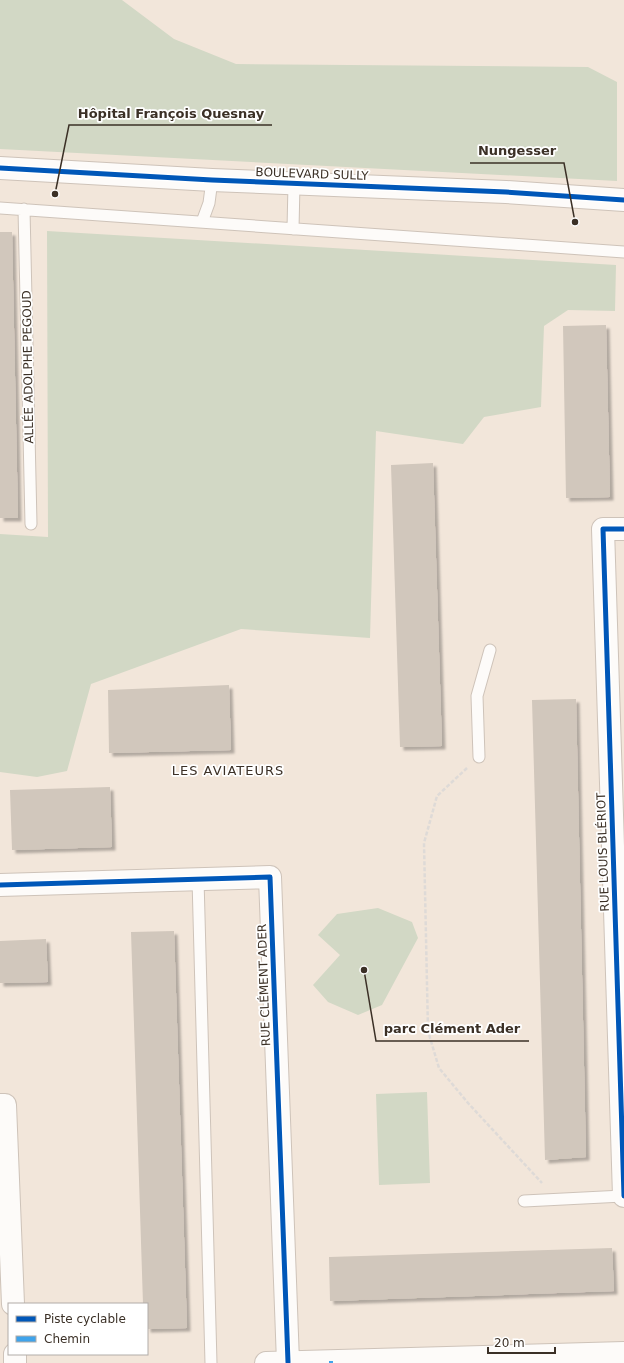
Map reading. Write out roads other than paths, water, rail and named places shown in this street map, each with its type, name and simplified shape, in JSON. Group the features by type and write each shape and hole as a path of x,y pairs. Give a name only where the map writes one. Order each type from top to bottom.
{"street":[{"name":"BOULEVARD SULLY","path":"0,168 294,184 506,192 624,200"},
{"name":"RUE LOUIS BLÉRIOT","path":"624,529 603,529 624,1196"},
{"name":"RUE CLÉMENT ADER","path":"0,885 270,877 288,1362"},
{"path":"0,1105 5,1105 5,1247 12,1303"},
{"path":"266,1363 624,1353"}],"lane":[{"path":"202,222 209,203 212,180"},
{"path":"293,229 294,184"},
{"path":"0,208 624,252"},
{"name":"ALLÉE ADOLPHE PEGOUD","path":"24,210 31,524"},
{"path":"479,757 477,696 490,650"},
{"path":"198,879 211,1363"},
{"path":"524,1201 624,1196"}],"place":[{"name":"Hôpital François Quesnay","path":"55,194"},
{"name":"Nungesser","path":"575,222"},
{"name":"parc Clément Ader","path":"364,970"}],"district":[{"name":"LES AVIATEURS","path":"228,770"}]}
